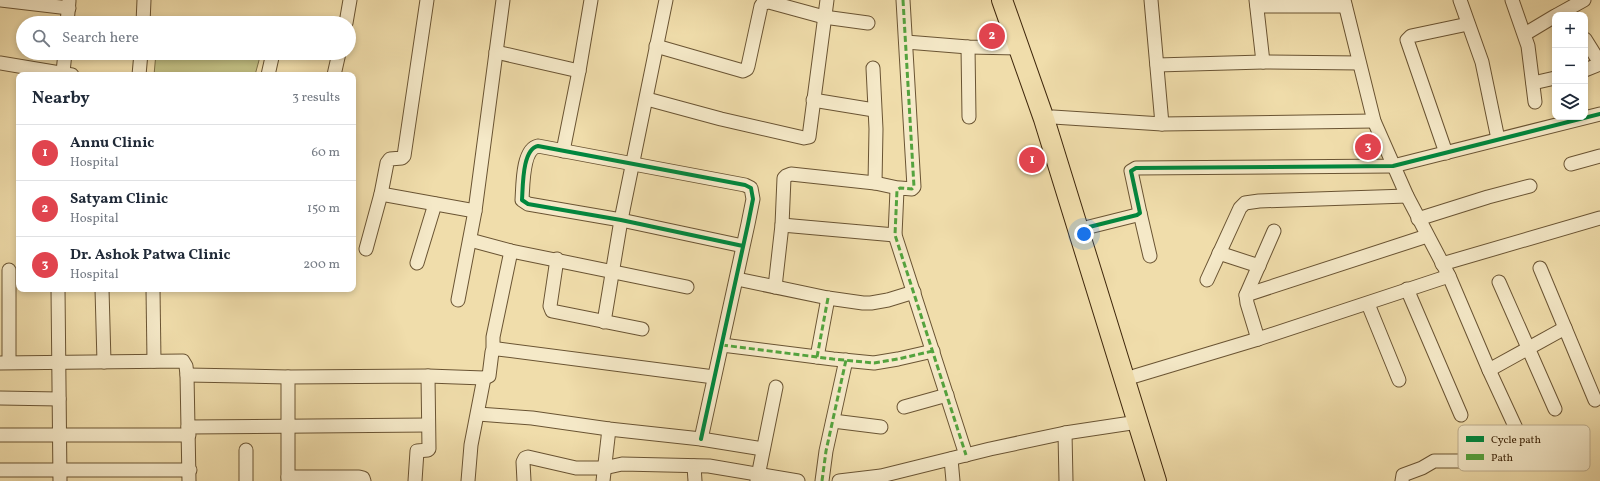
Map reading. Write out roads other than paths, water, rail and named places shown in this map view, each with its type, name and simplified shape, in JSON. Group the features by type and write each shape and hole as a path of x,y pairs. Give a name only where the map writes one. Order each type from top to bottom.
{"highway":[{"path":"1002,0 1019,48 1048,118 1089,227 1169,481"},
{"path":"1016,0 1048,118 1156,481"}],"street":[{"path":"1,0 69,4 68,16"},
{"path":"143,16 144,0"},
{"path":"347,16 350,0"},
{"path":"366,249 381,194 388,161 402,158 404,156 427,0"},
{"path":"458,300 475,211 504,0"},
{"path":"563,151 591,0"},
{"path":"604,322 621,220 634,164 666,0"},
{"path":"647,99 721,119 806,138 809,137 826,0"},
{"path":"775,288 782,225 784,178 787,175 805,175 875,183 898,188 912,189 914,187 903,0"},
{"path":"1151,0 1162,124"},
{"path":"1460,0 1482,62 1498,139"},
{"path":"1512,0 1525,34 1535,102"},
{"path":"1565,12 1584,0"},
{"path":"656,46 694,56 740,71 745,70 748,66 761,6 763,3 769,2 824,17 868,24"},
{"path":"1262,62 1256,3 1344,3 1374,122 1418,219 1449,276 1514,425"},
{"path":"1525,34 1552,19"},
{"path":"1446,153 1407,40 1411,36 1468,24"},
{"path":"906,42 968,47 1019,48"},
{"path":"1588,44 1600,64 1588,69"},
{"path":"968,47 969,117"},
{"path":"496,52 579,71"},
{"path":"66,60 68,72"},
{"path":"139,72 140,60"},
{"path":"269,72 271,60"},
{"path":"335,72 337,60"},
{"path":"1156,65 1262,62 1359,63"},
{"path":"0,63 56,72"},
{"path":"873,68 875,183"},
{"path":"1533,83 1552,79"},
{"path":"813,100 874,110"},
{"path":"1150,256 1131,171 1136,168 1393,166 1600,114"},
{"path":"1048,118 1162,124 1374,122"},
{"path":"701,439 737,280 753,199 752,191 748,186 538,146 533,147 529,153 524,172 523,201 531,206 621,220 743,246"},
{"path":"1571,164 1600,156"},
{"path":"1418,219 1488,197 1530,186"},
{"path":"898,188 896,192 895,235 966,455"},
{"path":"381,194 475,211"},
{"path":"1207,280 1240,208 1245,203 1407,196"},
{"path":"417,263 435,204"},
{"path":"1089,227 1140,213"},
{"path":"1442,264 1600,218"},
{"path":"782,225 895,235"},
{"path":"1258,339 1246,300 1246,295 1274,231"},
{"path":"1246,295 1428,236"},
{"path":"470,240 687,287"},
{"path":"187,376 428,376 484,378 489,376 491,354 493,350 493,337 511,250"},
{"path":"1219,253 1259,266"},
{"path":"557,259 550,309 552,311 642,329"},
{"path":"1540,268 1595,400"},
{"path":"0,470 59,475 190,476 187,376 186,366 183,361 4,362 9,270"},
{"path":"1135,376 1368,304 1407,289 1449,276"},
{"path":"737,280 828,298 871,303 888,300 914,292"},
{"path":"1499,282 1555,409"},
{"path":"1407,289 1461,415"},
{"path":"58,292 59,475"},
{"path":"102,292 104,362"},
{"path":"153,292 154,361"},
{"path":"817,357 828,298"},
{"path":"1368,304 1399,380"},
{"path":"1489,370 1565,328"},
{"path":"722,345 878,363 933,351"},
{"path":"493,350 505,350 714,377"},
{"path":"822,481 826,451 846,360"},
{"path":"415,481 417,451 429,449 428,376"},
{"path":"288,377 288,479 314,480 359,477 363,478 364,481"},
{"path":"468,481 471,445 484,378"},
{"path":"757,477 776,388"},
{"path":"904,407 947,395"},
{"path":"0,398 59,400"},
{"path":"478,414 532,418 609,429 701,439 763,449"},
{"path":"833,421 881,427"},
{"path":"839,481 887,478 966,455 1065,433 1138,422"},
{"path":"0,435 189,431 288,426 428,425"},
{"path":"603,481 609,429"},
{"path":"1065,433 1066,481"},
{"path":"246,450 246,481"},
{"path":"524,481 523,462 526,458 568,467 604,468 622,464 724,468 757,477 798,481"},
{"path":"951,459 953,481"},
{"path":"1402,481 1403,475 1422,468 1434,461 1458,461"},
{"path":"694,466 695,481"}],"place":[{"name":"Satyam Clinic","path":"992,36"},
{"name":"Dr. Ashok Patwa Clinic","path":"1368,147"},
{"name":"Annu Clinic","path":"1032,160"}]}
